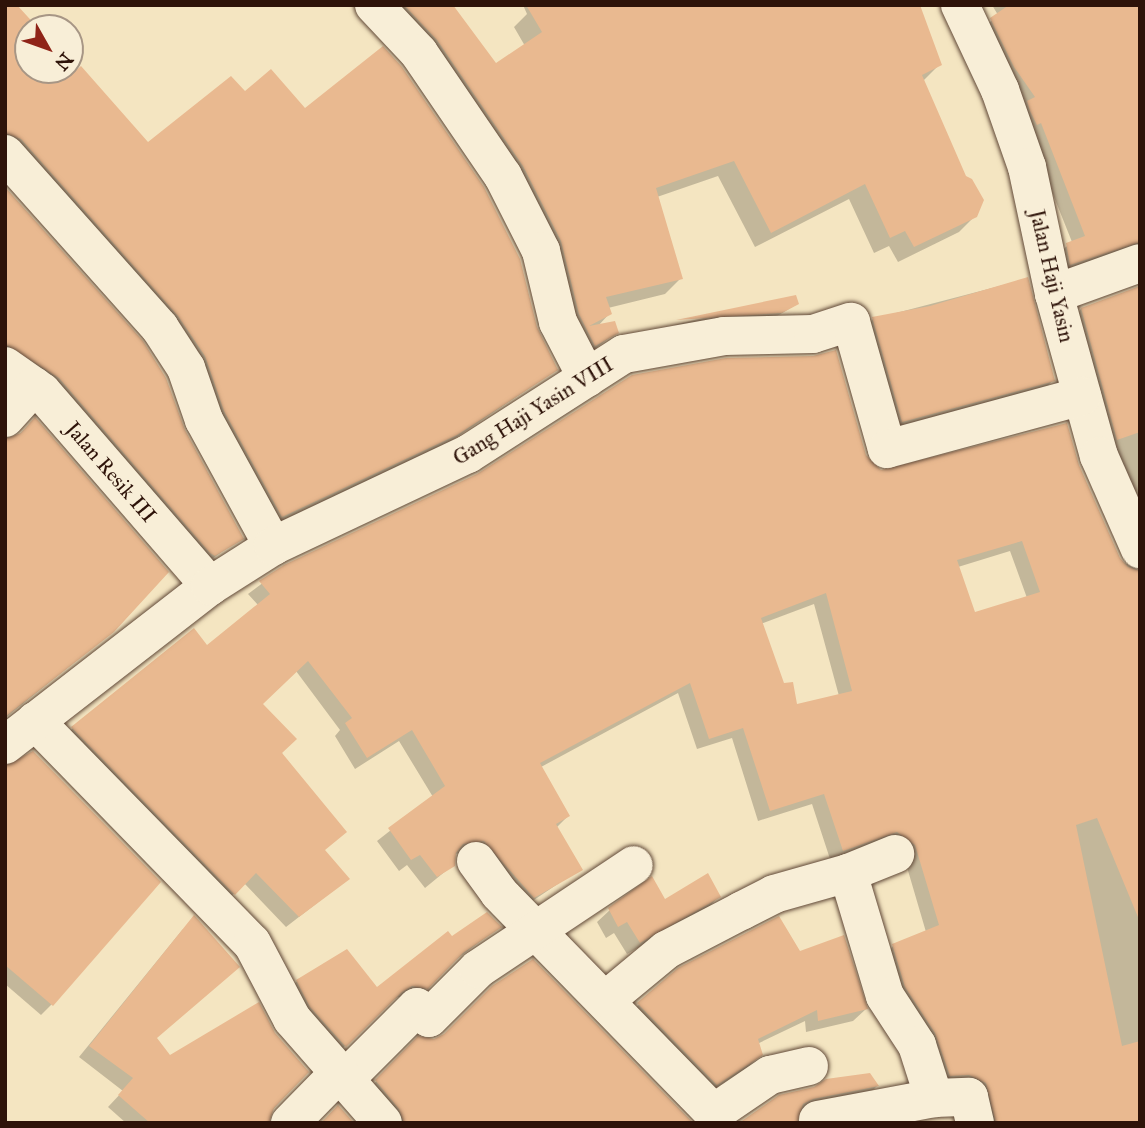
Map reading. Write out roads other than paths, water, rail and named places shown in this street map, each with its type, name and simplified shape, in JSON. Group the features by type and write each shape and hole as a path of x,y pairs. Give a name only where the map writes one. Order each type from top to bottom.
{"street":[{"path":"374,5 419,53 503,176 541,251 558,322 587,378"},
{"name":"Jalan Haji Yasin","path":"960,5 1000,90 1027,167 1054,293 1099,456 1140,549"},
{"path":"5,154 160,328 186,368 204,420 273,546"},
{"path":"1054,293 1140,263"},
{"name":"Gang Haji Yasin VIII","path":"5,745 211,586 273,546 468,454 624,354 724,336 813,334 851,322 887,449 1082,396"},
{"path":"5,418 20,376"},
{"name":"Jalan Resik III","path":"20,376 211,586"},
{"path":"35,721 252,943 292,1019 383,1123"},
{"path":"607,999 666,950 774,894 848,873 895,854"},
{"path":"476,860 499,893 538,928 718,1118 770,1075 809,1066"},
{"path":"290,1123 417,1007 429,1018 478,969 634,864"},
{"path":"848,873 885,996 917,1045 934,1098"},
{"path":"818,1120 934,1098 969,1097 975,1123"}]}
